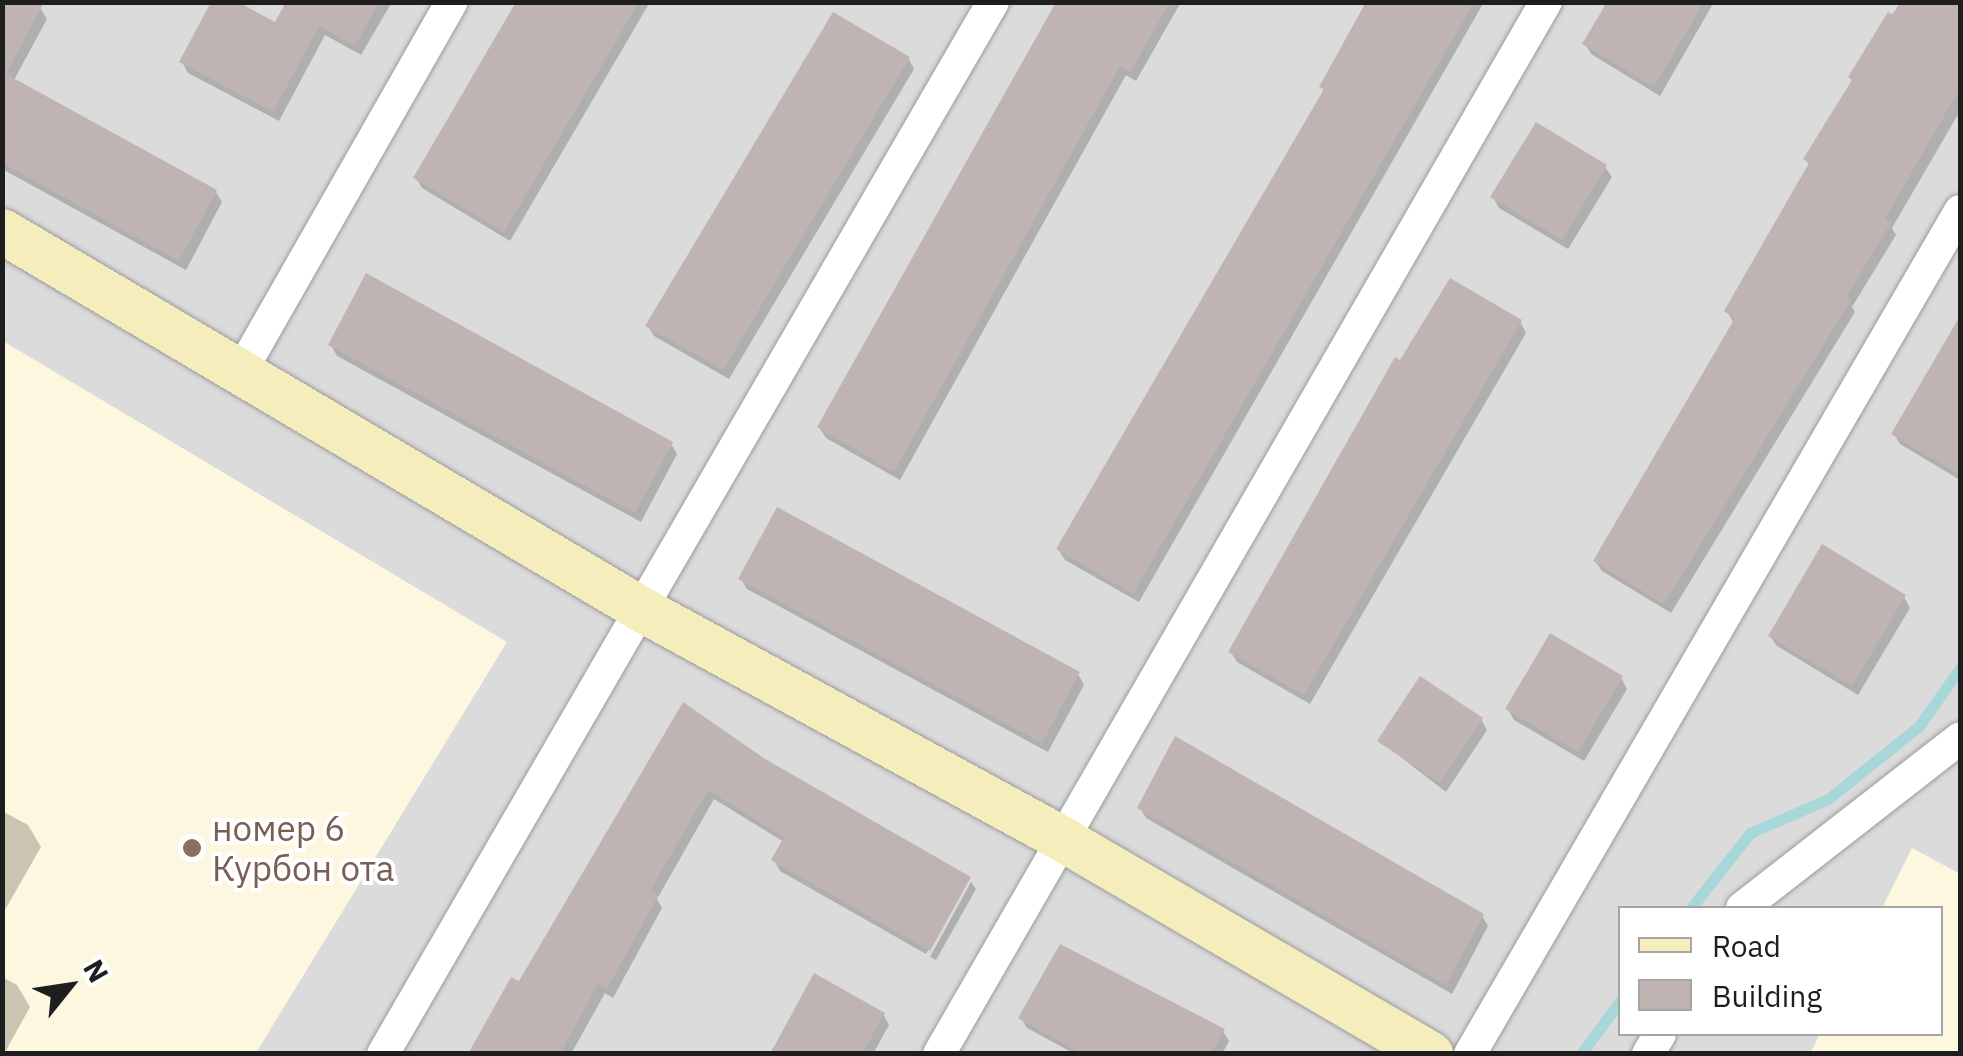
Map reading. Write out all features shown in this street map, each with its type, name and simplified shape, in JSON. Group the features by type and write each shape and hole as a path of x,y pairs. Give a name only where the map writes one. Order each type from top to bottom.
{"street":[{"path":"240,373 452,2"},
{"path":"383,1054 993,2"},
{"path":"940,1054 1546,2"},
{"path":"1470,1054 1960,211"},
{"path":"2,231 643,610 1066,841 1430,1054"},
{"path":"1745,906 1960,738"}],"shaded area":[{"path":"2,3 1960,3 1960,1053 3,1053"},
{"name":"номер 6 Курбон ота","path":"3,341 507,642 256,1053 3,1053"},
{"path":"1912,848 1960,874 1960,1053 1810,1053 1819,1036 1943,1036 1943,906 1883,906"}],"building":[{"path":"2,2 44,2 6,74 217,190 179,261 2,163"},
{"path":"211,2 238,2 275,22 284,6 278,2 379,2 355,46 319,26 273,112 179,62"},
{"path":"516,2 639,2 504,232 413,178"},
{"path":"1056,2 1170,2 1130,72 1120,66 894,472 817,427"},
{"path":"1366,2 1474,2 1133,594 1056,549 1324,89 1319,87"},
{"path":"1607,2 1704,2 1654,87 1582,44"},
{"path":"1901,2 1960,2 1960,88 1885,219 1891,223 1846,297 1851,300 1664,604 1593,561 1735,318 1724,311 1809,163 1803,159 1852,80 1848,77 1888,12 1894,15"},
{"path":"833,12 910,57 723,370 645,326"},
{"path":"1536,122 1607,165 1562,240 1490,197"},
{"path":"366,273 673,442 635,513 328,345"},
{"path":"1450,278 1522,320 1304,695 1228,652 1395,357 1400,360"},
{"path":"1960,316 1960,475 1891,434"},
{"path":"777,507 1080,672 1042,743 738,579"},
{"path":"1822,544 1906,595 1852,686 1768,636"},
{"path":"1550,633 1623,676 1578,752 1505,709"},
{"path":"1420,676 1483,718 1440,783 1377,741"},
{"path":"683,702 765,759 971,877 930,951 771,860 784,837 708,790 650,891 658,896 607,989 598,984 560,1054 468,1054 511,977 519,981"},
{"path":"1175,736 1484,914 1446,985 1137,808"},
{"path":"1060,944 1225,1029 1211,1054 1082,1054 1018,1018"},
{"path":"814,973 885,1013 862,1054 770,1054"}],"waterway":[{"path":"1693,906 1750,833 1828,799 1919,726 1960,668"},
{"path":"1581,1054 1618,1004"}],"place":[{"name":"номер 6 Курбон ота","path":"192,848"}]}
